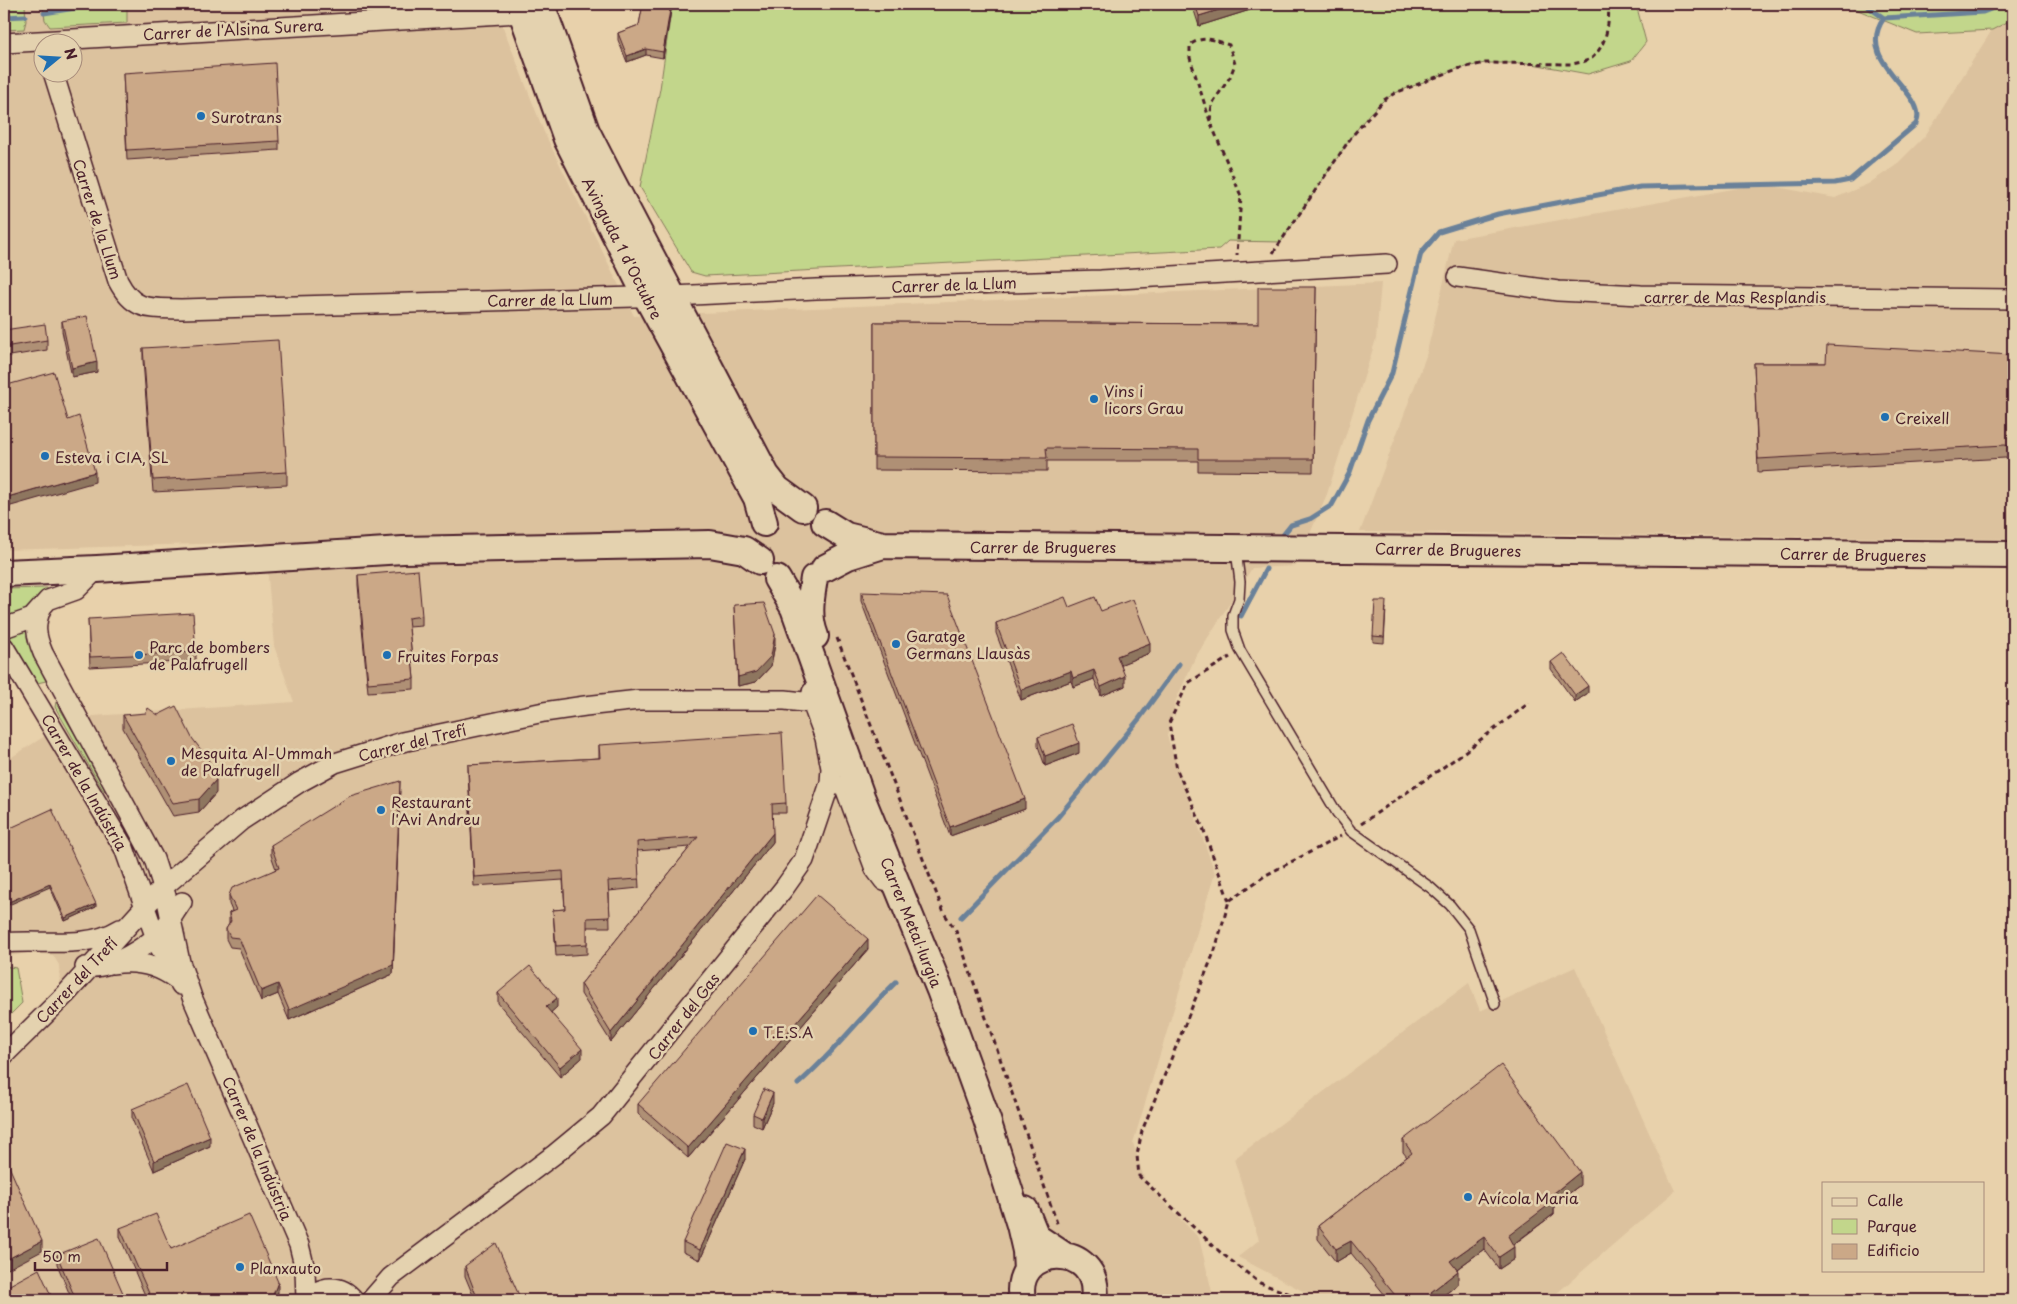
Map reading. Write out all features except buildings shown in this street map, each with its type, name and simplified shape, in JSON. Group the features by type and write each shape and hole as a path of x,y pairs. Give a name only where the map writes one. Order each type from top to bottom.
{"main road":[{"name":"Avinguda 1 d'Octubre","path":"531,7 660,296 757,480"},
{"path":"768,570 757,541 762,525 757,498 757,480 816,514 825,523 846,536 883,545"},
{"path":"710,544 762,525 782,510 803,508"},
{"path":"820,573 832,549 831,535 825,523"},
{"path":"4,573 403,550 710,544 744,550 768,570 792,583 820,573 848,556 883,545"},
{"name":"Carrer de Brugueres","path":"883,545 2013,555"},
{"name":"Carrer Metal·lurgia","path":"768,570 794,608 862,799 940,990 988,1120 1026,1251 1027,1271 1021,1286 1022,1300"},
{"name":"Carrer Metal·lurgia","path":"820,573 809,608 810,623 929,932 990,1099 1026,1213 1036,1237 1064,1244 1089,1273 1095,1288 1094,1300"},
{"path":"1027,1271 1064,1244"}],"street":[{"name":"Carrer de l'Alsina Surera","path":"4,43 531,7"},
{"path":"82,44 104,37"},
{"path":"4,43 25,44 32,49"},
{"name":"Carrer de la Llum","path":"57,82 118,281 125,296 138,305 182,309 660,296 1236,273 1387,264"},
{"name":"carrer de Mas Resplandis","path":"1458,277 1558,291 1641,295 2013,299"},
{"path":"4,628 26,622 54,596 76,590 97,569"},
{"name":"Carrer de la Indústria","path":"41,609 36,622 38,640 152,853 161,900 179,971"},
{"name":"Carrer de la Indústria","path":"4,647 109,821 133,852 149,890 161,900"},
{"name":"Carrer del Gas","path":"371,1300 391,1277 585,1131 625,1089 804,860 830,783 831,768 825,738 812,703 816,671"},
{"name":"Carrer de la Indústria","path":"39,703 44,689 53,689 69,701"},
{"name":"Carrer del Trefí","path":"202,855 242,820 318,772 334,763 402,742 544,712 614,702 785,700 812,703"},
{"path":"831,768 842,779 875,869 884,881 897,884"},
{"path":"152,853 174,867 182,866 202,855"},
{"path":"109,964 155,937 161,900 173,894 202,855"},
{"name":"Carrer de la Indústria","path":"161,900 155,937 179,971 192,997 299,1245 316,1273 342,1292"},
{"name":"Carrer del Trefí","path":"4,1055 76,982 83,965 128,924 161,900"},
{"path":"4,943 94,940 115,933 128,924"},
{"path":"52,941 64,945 83,965 124,962 147,964 166,972 179,971"},
{"name":"Carrer de la Indústria","path":"299,1245 305,1269 306,1300"},
{"name":"Carrer del Gas","path":"306,1300 317,1291 342,1292 375,1284 391,1277"}],"lane":[{"path":"1236,547 1240,582 1239,599 1233,615 1233,630 1240,650 1336,812 1351,832 1431,888 1450,905 1468,929 1495,1004"}],"path":[{"path":"1260,271 1352,136 1384,100 1396,93 1457,69 1485,63 1572,64 1586,61 1594,56 1606,35 1609,14 1608,4"},
{"path":"1210,121 1212,104 1230,77 1235,64 1229,44 1214,39 1196,40 1190,45 1190,58 1210,121 1242,196 1236,273"},
{"path":"836,634 944,912 956,932 1064,1244"},
{"path":"1240,650 1188,683 1169,723 1177,770 1203,828 1229,901 1215,950 1142,1131 1137,1155 1139,1176 1220,1252 1260,1282 1306,1300"},
{"path":"1229,901 1266,875 1351,832 1456,759 1529,702"}],"shaded area":[{"path":"4,4 494,4 544,132 634,316 1381,283 1376,339 1327,494 1296,566 1252,568 1195,658 1176,700 1167,736 1215,873 1133,1143 1146,1184 1199,1238 1214,1300 4,1300 4,1055 61,999 59,965 53,955 28,953 4,957 4,762 45,736 93,716 294,702 274,646 265,542 4,550"},
{"path":"2013,19 2013,539 1360,532 1426,356 1454,239 1761,184 1835,198 1868,184 1895,166 1925,136 1992,30"},
{"path":"1575,967 1675,1191 1549,1300 1320,1300 1238,1257 1259,1240 1234,1159 1469,983 1480,1011"}],"green space":[{"path":"47,4 127,4 127,23 50,27 45,20 43,8 48,7"},
{"path":"672,4 1636,4 1646,42 1631,61 1588,74 1527,63 1485,63 1457,69 1395,93 1369,114 1352,136 1281,242 1228,241 1219,249 705,276 691,272 640,187 660,89"},
{"path":"1843,4 2013,4 2013,19 1992,30 1917,34"},
{"path":"25,5 26,21 24,29 4,30 4,6"},
{"path":"47,588 49,593 35,609 4,621 4,589"},
{"path":"26,625 51,680 32,684 4,636"},
{"path":"56,702 107,791 103,790 55,707"},
{"path":"4,966 16,968 22,1003 4,1021"}],"waterway":[{"path":"44,13 100,4"},
{"path":"1864,4 1884,18 1983,12 2004,4"},
{"path":"4,17 25,16"},
{"path":"1283,535 1291,525 1310,519 1332,505 1350,472 1368,420 1392,373 1421,253 1439,232 1498,214 1640,187 1835,183 1850,180 1916,124 1918,112 1913,101 1884,63 1878,49 1877,34 1884,18"},
{"path":"1241,616 1266,569"},
{"path":"961,917 1058,817 1139,719 1179,664"},
{"path":"798,1084 824,1060 896,982"}],"place":[{"name":"Surotrans","path":"201,116"},
{"name":"Vins i licors Grau","path":"1094,399"},
{"name":"Creixell","path":"1885,417"},
{"name":"Esteva i CIA, SL","path":"45,456"},
{"name":"Garatge Germans Llausàs","path":"896,644"},
{"name":"Parc de bombers de Palafrugell","path":"139,655"},
{"name":"Fruites Forpas","path":"387,655"},
{"name":"Mesquita Al-Ummah de Palafrugell","path":"171,761"},
{"name":"Restaurant l'Avi Andreu","path":"381,810"},
{"name":"T.E.S.A","path":"753,1031"},
{"name":"Avícola Maria","path":"1468,1197"},
{"name":"Planxauto","path":"240,1267"}]}
